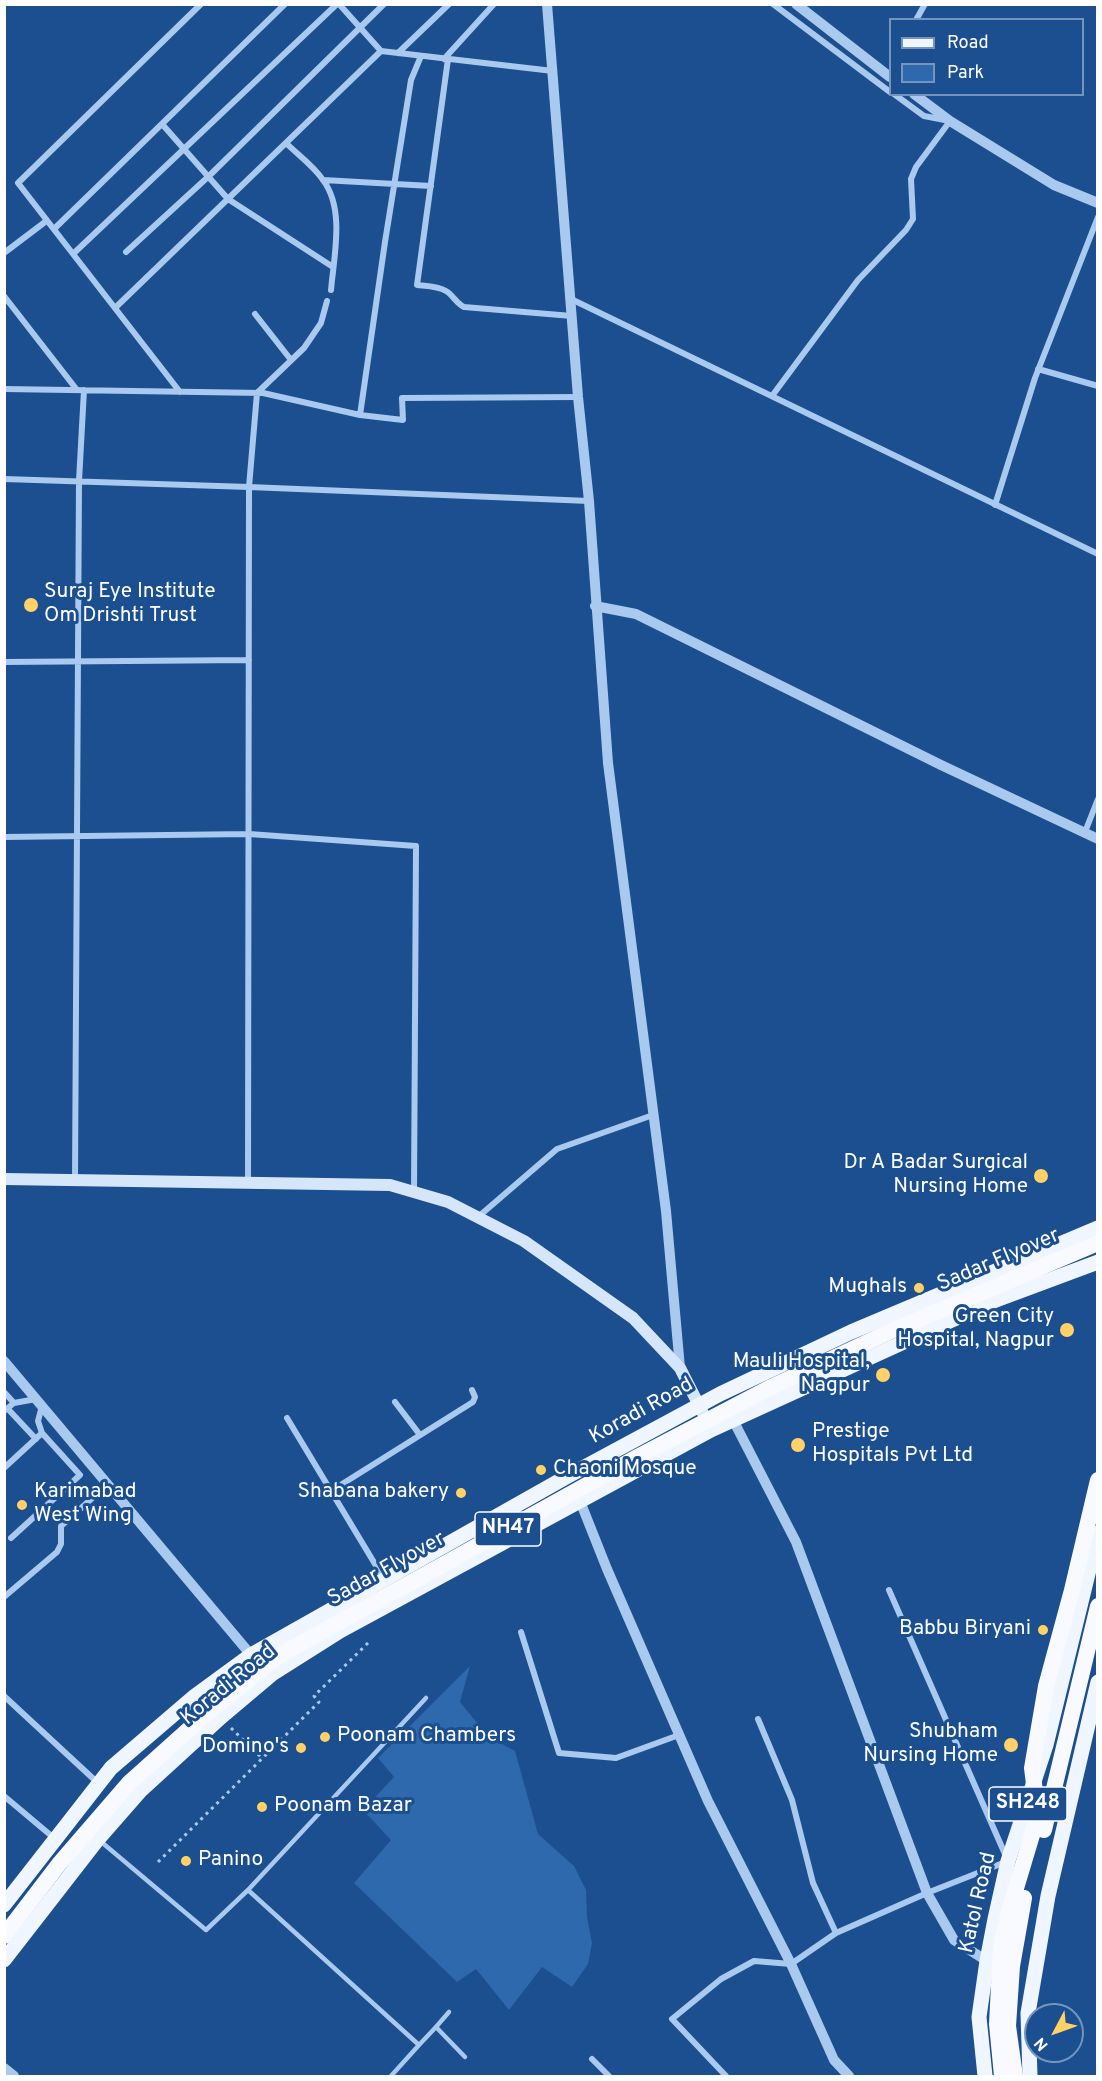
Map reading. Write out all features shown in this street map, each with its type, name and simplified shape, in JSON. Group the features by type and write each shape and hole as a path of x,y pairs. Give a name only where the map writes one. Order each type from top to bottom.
{"highway":[{"name":"Sadar Flyover","path":"4,1921 106,1791 125,1771 187,1716 265,1655 623,1456 754,1387 854,1340 1098,1234"},
{"name":"Sadar Flyover","path":"4,1936 58,1864 129,1783 206,1714 278,1656 629,1462 769,1388 889,1332 1098,1243"},
{"path":"1003,2076 998,2024 1001,1947 1008,1915 1038,1815 1032,1768 1046,1686 1098,1480"},
{"path":"1025,2075 1008,2026 1012,1966 1021,1910 1044,1830 1098,1606"}],"main road":[{"path":"4,1179 390,1185 448,1202 524,1241 633,1318 680,1368 711,1430"},
{"name":"Koradi Road","path":"4,1905 111,1768 195,1696 251,1655 699,1404 862,1327 1098,1228"},
{"name":"Koradi Road","path":"4,1960 98,1839 140,1791 272,1674 340,1631 580,1499 733,1419 996,1300 1098,1262"},
{"name":"Katol Road","path":"985,2076 979,2017 987,1961 1008,1862 1046,1745 1098,1533"},
{"name":"SH248","path":"1025,2075 1028,2013 1048,1896 1098,1682"}],"street":[{"path":"180,392 18,183 201,4"},
{"path":"54,229 285,4"},
{"path":"73,254 338,4 381,51 553,71"},
{"path":"126,252 209,176 384,4"},
{"path":"398,53 449,4"},
{"path":"494,4 446,59 417,285 448,291 464,307 572,316"},
{"path":"547,4 578,397 589,501 608,763 666,1211 680,1368"},
{"path":"773,4 889,91"},
{"path":"796,4 889,72"},
{"path":"917,18 925,4"},
{"path":"115,308 381,51"},
{"path":"360,415 411,80 421,56"},
{"path":"896,96 924,116 950,121"},
{"path":"917,96 950,121 1054,184 1098,203"},
{"path":"772,396 858,280 906,230 913,219 911,179 916,166 950,121"},
{"path":"162,124 228,199 333,267"},
{"path":"286,143 323,180 334,203 331,290"},
{"path":"323,180 431,186"},
{"path":"995,505 1038,369 1098,217"},
{"path":"4,253 46,219"},
{"path":"4,296 80,390 75,1180"},
{"path":"570,299 1098,554"},
{"path":"248,1183 249,487 256,393 304,348 321,323 327,301"},
{"path":"255,314 291,360"},
{"path":"1038,369 1098,386"},
{"path":"4,389 256,393 360,415 403,420 402,398 578,397"},
{"path":"4,479 589,501"},
{"path":"595,606 636,614 941,765 1098,839"},
{"path":"4,662 249,660"},
{"path":"1085,832 1098,799"},
{"path":"4,837 249,834 416,846 414,1192"},
{"path":"478,1217 557,1149 653,1115"},
{"path":"4,1362 251,1655"},
{"path":"330,1491 472,1402 476,1397 472,1390"},
{"path":"4,1392 14,1403"},
{"path":"720,1394 796,1542 927,1893 954,1940 987,1961"},
{"path":"36,1439 6,1410 14,1403 39,1402"},
{"path":"11,1538 80,1475 42,1433 38,1421 39,1402"},
{"path":"395,1402 420,1435"},
{"path":"287,1418 385,1581"},
{"path":"4,1468 42,1433"},
{"path":"568,1476 580,1499 607,1569 708,1801 791,1964 834,2060 849,2076"},
{"path":"4,1597 57,1552 61,1544 60,1526 108,1484"},
{"path":"726,2076 672,2019 721,1979 754,1961 791,1964 836,1933 927,1893 1008,1862 889,1590"},
{"path":"521,1632 559,1753 616,1758 679,1735"},
{"path":"4,1696 99,1784"},
{"path":"758,1719 792,1800 813,1883 836,1933"},
{"path":"4,1796 56,1840"},
{"path":"592,2059 609,2076"},
{"path":"4,2068 14,2076"},
{"path":"1003,2076 1025,2075"}],"lane":[{"path":"98,1839 206,1930 248,1890 426,1698"},
{"path":"248,1890 419,2045"},
{"path":"391,2076 449,2012"},
{"path":"436,2027 465,2057"}],"path":[{"path":"158,1862 318,1702 314,1696 370,1641"},
{"path":"221,1717 262,1758"}],"green space":[{"path":"470,1666 460,1702 491,1736 515,1751 538,1834 574,1866 586,1890 587,1917 592,1943 588,1964 572,1987 542,1967 509,2010 476,1969 457,1982 354,1883 391,1840 363,1810 394,1777 378,1758"}],"place":[{"name":"Suraj Eye Institute Om Drishti Trust","path":"31,605"},
{"name":"Dr A Badar Surgical Nursing Home","path":"1041,1176"},
{"name":"Mughals","path":"919,1288"},
{"name":"Green City Hospital, Nagpur","path":"1067,1330"},
{"name":"Mauli Hospital, Nagpur","path":"883,1375"},
{"name":"Prestige Hospitals Pvt Ltd","path":"798,1445"},
{"name":"Chaoni Mosque","path":"541,1470"},
{"name":"Shabana bakery","path":"461,1493"},
{"name":"Karimabad West Wing","path":"22,1505"},
{"name":"Babbu Biryani","path":"1043,1630"},
{"name":"Poonam Chambers","path":"325,1737"},
{"name":"Shubham Nursing Home","path":"1011,1745"},
{"name":"Domino's","path":"301,1748"},
{"name":"Poonam Bazar","path":"262,1807"},
{"name":"Panino","path":"186,1861"}]}
